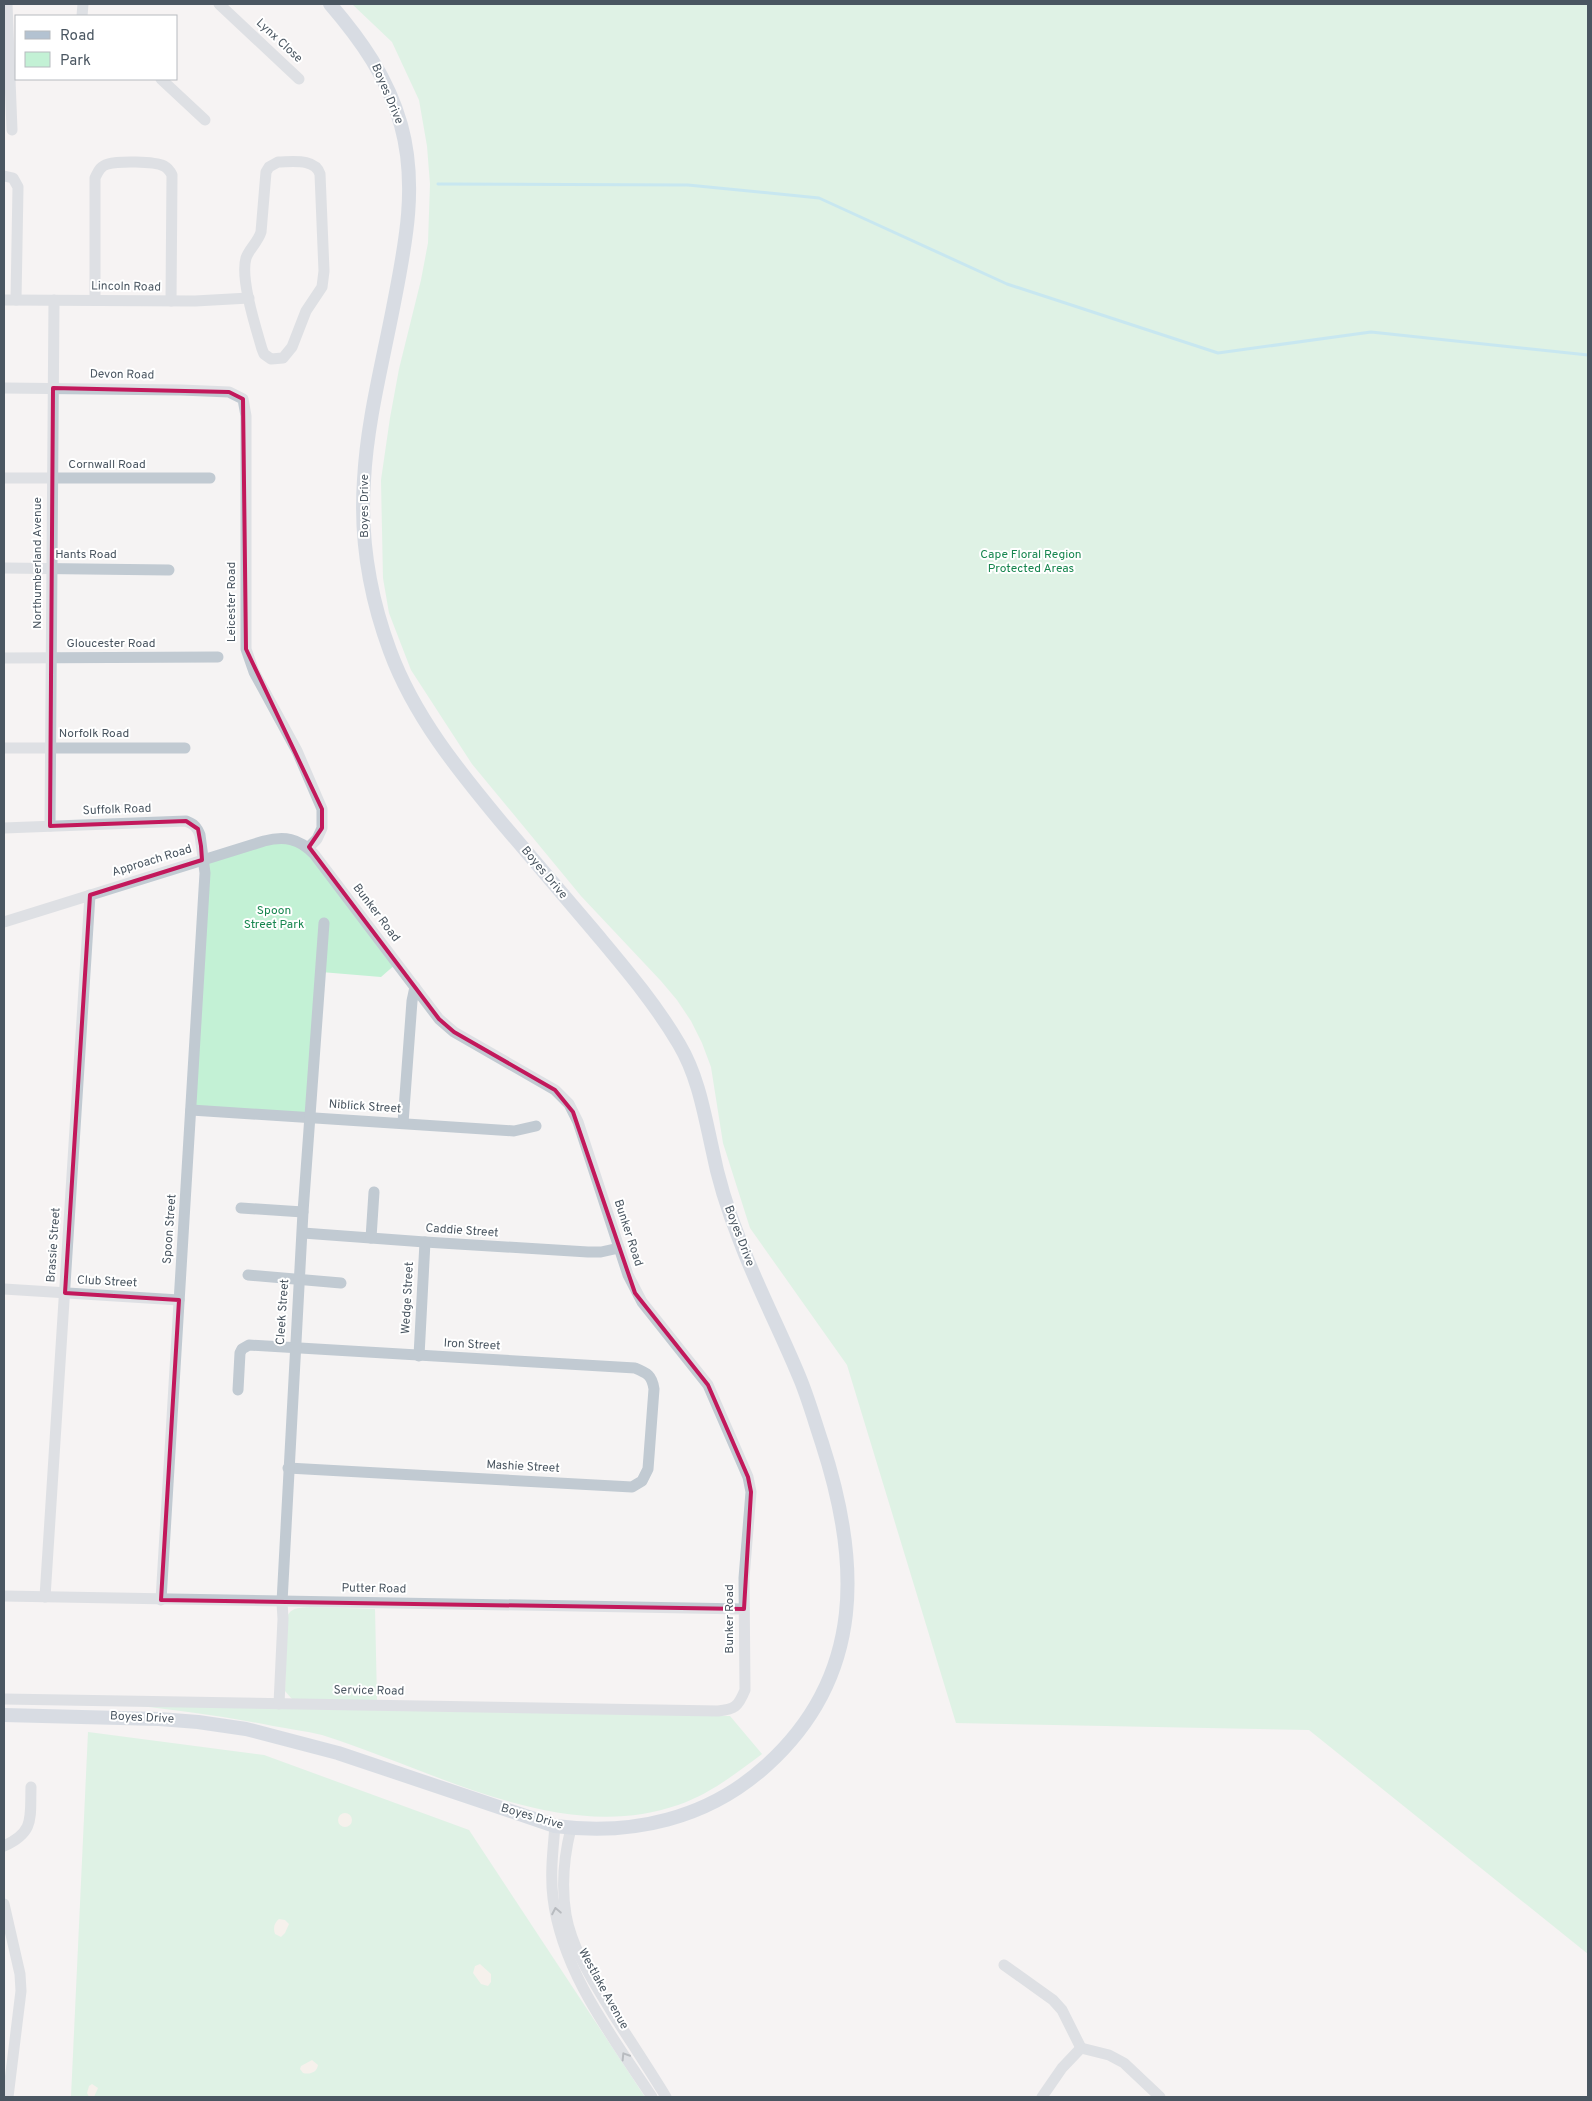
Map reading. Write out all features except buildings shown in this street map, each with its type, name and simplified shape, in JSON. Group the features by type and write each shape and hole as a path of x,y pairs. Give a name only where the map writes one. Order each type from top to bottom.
{"main road":[{"name":"Boyes Drive","path":"4,1715 158,1719 198,1722 246,1729 338,1753 555,1826 590,1830 635,1828 699,1810 755,1776 784,1750 801,1728 822,1693 838,1652 848,1611 849,1579 846,1539 835,1485 796,1369 739,1240 718,1176 699,1091 686,1057 666,1023 634,979 473,788 428,728 402,680 380,622 367,560 364,483 372,411 405,246 410,202 409,166 395,105 382,77 359,40 330,4"}],"street":[{"path":"7,4 12,130"},
{"name":"Lynx Close","path":"219,4 299,79"},
{"path":"162,80 205,120"},
{"path":"95,300 95,178 100,168 106,164 116,162 159,164 169,170 172,175 171,301"},
{"path":"278,162 303,162 314,165 320,174 323,281 320,293 306,311 292,347 283,358 272,359 264,354 249,298 245,261 262,232 266,172 269,167 278,162"},
{"path":"4,176 13,178 18,187 16,300"},
{"name":"Lincoln Road","path":"4,300 171,301 249,298"},
{"name":"Northumberland Avenue","path":"50,826 54,300"},
{"name":"Devon Road","path":"4,388 181,390 229,392 240,396"},
{"name":"Leicester Road","path":"240,396 246,406 246,650 252,666 297,751 322,809 322,828 317,839 308,848"},
{"name":"Cornwall Road","path":"4,478 210,478"},
{"name":"Hants Road","path":"4,568 169,570"},
{"name":"Gloucester Road","path":"4,658 218,657"},
{"name":"Norfolk Road","path":"4,748 185,748"},
{"name":"Suffolk Road","path":"4,828 186,821 192,823 198,829 202,860"},
{"name":"Approach Road","path":"4,922 279,838 296,840 308,848"},
{"name":"Bunker Road","path":"308,848 446,1026 555,1090 564,1098 578,1122 628,1275 642,1302 708,1385 748,1477 750,1492 744,1578 745,1690 734,1708"},
{"name":"Spoon Street","path":"161,1600 205,873 202,860"},
{"name":"Brassie Street","path":"46,1597 90,895"},
{"name":"Cleek Street","path":"279,1704 294,1347 303,1232 302,1212 324,923"},
{"path":"403,1123 412,1001 415,987"},
{"name":"Niblick Street","path":"191,1110 514,1131 536,1126"},
{"path":"371,1238 374,1192"},
{"path":"241,1208 302,1212"},
{"name":"Caddie Street","path":"303,1232 425,1242 598,1252 619,1248"},
{"name":"Wedge Street","path":"419,1356 425,1242"},
{"path":"248,1275 341,1283"},
{"name":"Club Street","path":"4,1289 180,1300"},
{"name":"Iron Street","path":"238,1390 240,1352 249,1346 294,1347 635,1368 647,1373"},
{"name":"Mashie Street","path":"288,1468 632,1487 642,1481 648,1469 654,1389 652,1379 647,1373"},
{"name":"Putter Road","path":"4,1596 744,1609"},
{"name":"Service Road","path":"4,1699 718,1711 734,1708"},
{"path":"4,1846 18,1839 28,1828 31,1787"},
{"name":"Westlake Avenue","path":"555,1826 551,1868 553,1898 564,1946 579,1980 652,2097"},
{"name":"Westlake Avenue","path":"571,1828 564,1870 566,1916 574,1940 598,1989 666,2097"},
{"path":"4,1904 20,1974 21,1991 8,2097"},
{"path":"1004,1965 1053,2000 1062,2010 1081,2048 1109,2055 1124,2062 1160,2097"},
{"path":"1042,2097 1062,2068 1081,2048"}],"highlighted area":[{"path":"53,388 229,392 243,399 246,649 322,809 322,828 309,847 439,1019 454,1032 555,1090 573,1112 635,1293 708,1385 748,1477 751,1492 744,1609 161,1600 179,1300 65,1293 90,895 202,860 201,846 198,829 186,821 50,826"}],"green space":[{"name":"Cape Floral Region Protected Areas","path":"352,4 1588,4 1588,1954 1309,1730 956,1723 847,1365 750,1228 723,1143 711,1067 691,1021 661,981 581,896 472,764 411,670 389,613 383,578 381,480 399,369 428,243 430,184 427,146 419,100 392,42"},
{"name":"Spoon Street Park","path":"296,840 397,963 381,977 321,972 310,1117 191,1110 202,860 264,841"},
{"path":"310,1607 375,1609 377,1701 292,1699 285,1691 287,1617 293,1610"},
{"path":"124,1704 730,1716 762,1754 712,1789 678,1805 634,1815 588,1816 543,1810 497,1798 322,1735 218,1716"},
{"path":"88,1732 264,1755 469,1830 645,2097 71,2097"}],"sand":[{"path":"345,1813 350,1815 352,1820 350,1825 345,1827 340,1825 338,1820 340,1815"},
{"path":"279,1919 285,1920 289,1924 281,1937 275,1934 274,1930 275,1924"},
{"path":"480,1964 491,1974 491,1982 488,1986 481,1984 473,1973 475,1966"},
{"path":"312,2060 318,2065 315,2071 303,2073 300,2069 301,2066"},
{"path":"92,2084 98,2088 94,2097 89,2097 87,2093 89,2086"}],"waterway":[{"path":"438,184 688,185 819,198 1007,284 1218,353 1371,332 1588,355"}]}
